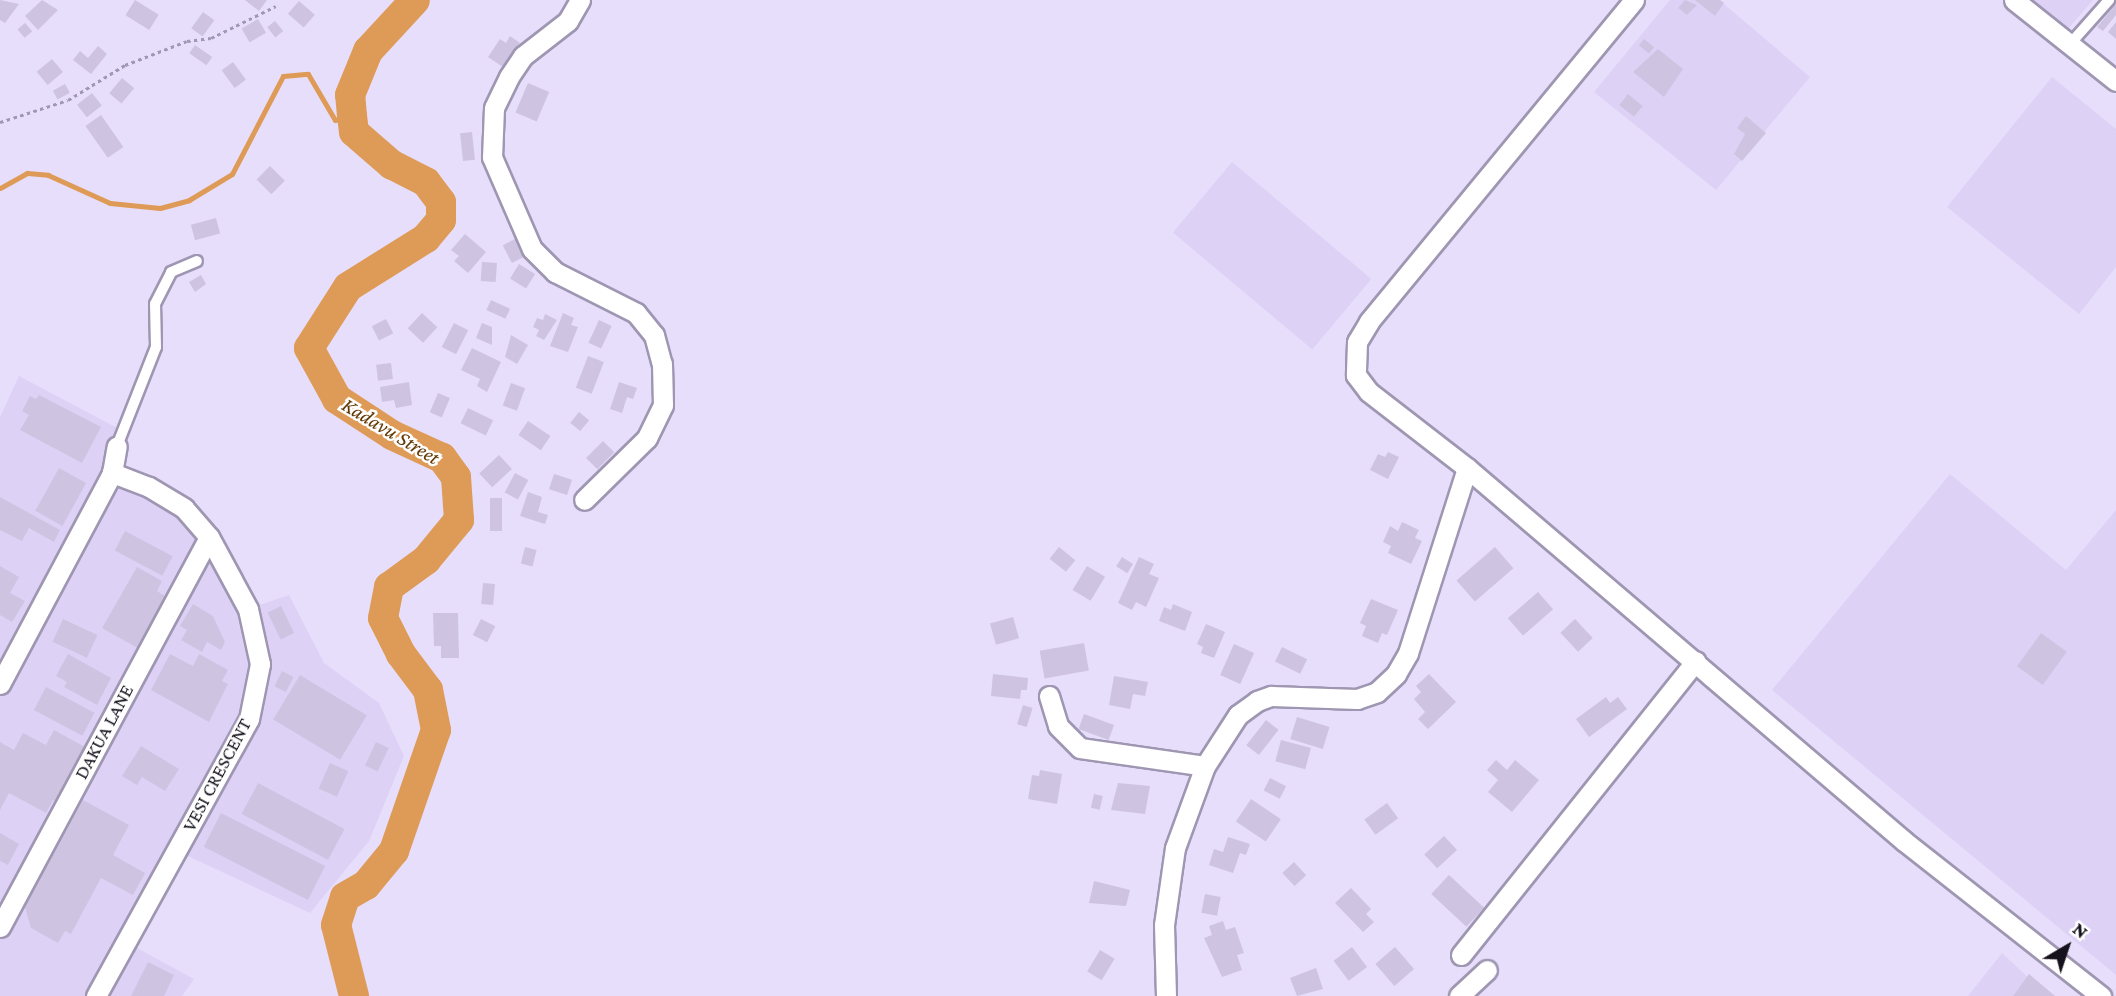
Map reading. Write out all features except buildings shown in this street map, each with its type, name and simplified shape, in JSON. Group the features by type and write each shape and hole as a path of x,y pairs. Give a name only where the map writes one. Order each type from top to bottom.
{"street":[{"path":"580,0 568,21 523,56 509,77 494,108 492,157 532,249 555,272 636,313 654,335 662,364 663,405 647,438 584,500"},
{"path":"1634,0 1369,322 1357,342 1356,375 1369,392 1467,468 1904,842 2101,996"},
{"path":"2014,0 2116,81"},
{"path":"0,684 112,473 117,446"},
{"path":"1166,996 1164,926 1175,848 1205,766 1238,715 1256,701 1271,696 1357,699 1377,692 1396,674 1408,653 1467,468"},
{"name":"VESI CRESCENT","path":"96,996 249,719 260,664 248,609 209,537 184,508 112,473"},
{"name":"DAKUA LANE","path":"0,927 209,537"},
{"path":"1461,955 1696,662"},
{"path":"1049,696 1058,726 1080,748 1205,766"},
{"path":"1459,996 1487,970"}],"lane":[{"path":"2070,44 2109,0"},
{"path":"117,446 156,347 155,304 171,272 197,261"}],"path":[{"path":"0,122 68,100 125,65 187,41 211,38 276,6"}],"shaded area":[{"path":"1670,0 1719,0 1810,77 1716,190 1594,92"},
{"path":"2032,0 2093,0 2067,30"},
{"path":"2052,77 2116,129 2116,267 2079,314 1947,207"},
{"path":"1232,162 1371,279 1312,349 1173,232"},
{"path":"19,376 123,431 112,473 184,508 248,609 289,595 324,663 379,703 404,756 369,841 310,913 177,851 126,942 194,979 182,996 0,996 0,417"},
{"path":"1950,474 2066,570 2116,510 2116,975 1772,690"},
{"path":"2002,953 2048,996 1968,996"}],"waterway":[{"name":"Kadavu Street","path":"354,996 336,925 345,897 366,885 394,851 436,730 428,690 401,654 383,618 389,587 426,560 459,520 456,477 442,458 392,435 337,399 309,348 348,287 426,238 441,220 441,202 426,182 392,165 354,132 352,116 350,95 368,51 415,0"},
{"path":"0,188 27,173 48,175 110,203 160,208 189,200 232,174 283,76 308,74 335,120 352,116"}]}
